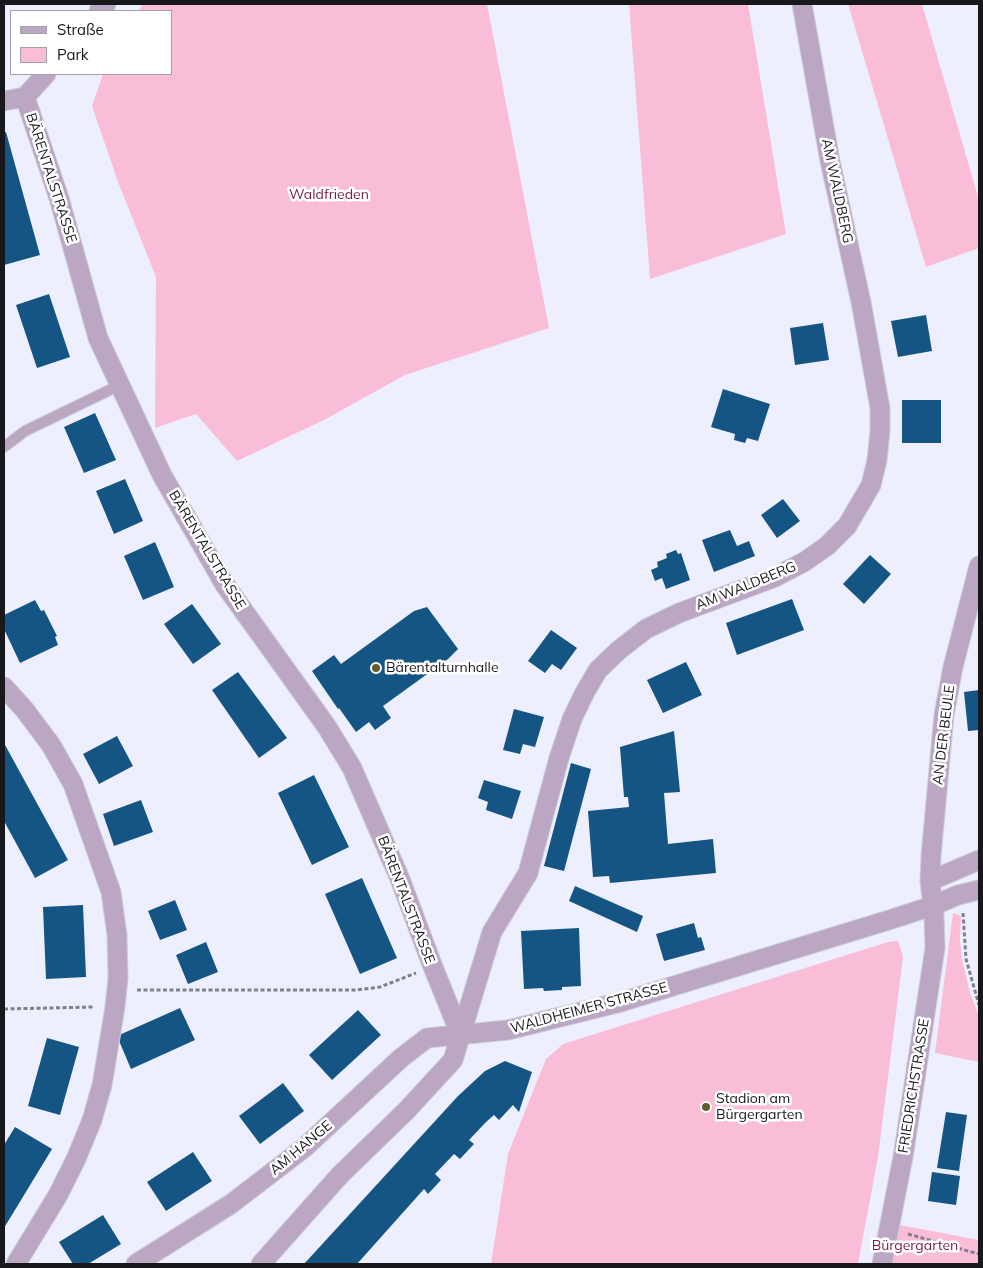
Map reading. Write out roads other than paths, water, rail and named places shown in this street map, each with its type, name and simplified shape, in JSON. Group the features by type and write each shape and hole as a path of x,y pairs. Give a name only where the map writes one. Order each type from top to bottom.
{"street":[{"name":"AM WALDBERG","path":"461,1036 492,932 528,873 558,758 572,718 584,692 598,670 646,629 679,613 773,578 804,562 826,546 847,526 871,485 878,451 880,408 861,302 830,161 802,4"},
{"name":"BÄRENTALSTRASSE","path":"45,75 24,97 59,198 98,338 162,475 225,585 327,727 352,768 400,879 461,1036"},
{"path":"4,101 24,97"},
{"name":"AN DER BEULE","path":"932,906 931,856 944,715 953,666 979,566"},
{"path":"4,687 24,709 51,745 73,784 111,892 118,935 116,998 102,1085 92,1120 76,1159 58,1195 16,1264"},
{"path":"930,881 979,860"},
{"name":"WALDHEIMER STRASSE","path":"461,1036 508,1030 621,1002 979,890"},
{"name":"FRIEDRICHSTRASSE","path":"882,1264 903,1157 935,948 932,906"},
{"name":"AM HANGE","path":"136,1264 231,1204 304,1148 401,1058 427,1038 461,1036"},
{"path":"261,1264 340,1175 406,1111 453,1060 461,1036"}],"lane":[{"path":"4,447 24,431 120,386"}],"place":[{"name":"Bärentalturnhalle","path":"376,668"},
{"name":"Stadion am Bürgergarten","path":"706,1107"}],"park label":[{"name":"Waldfrieden","path":"329,195"},
{"name":"Bürgergarten","path":"915,1246"}]}
